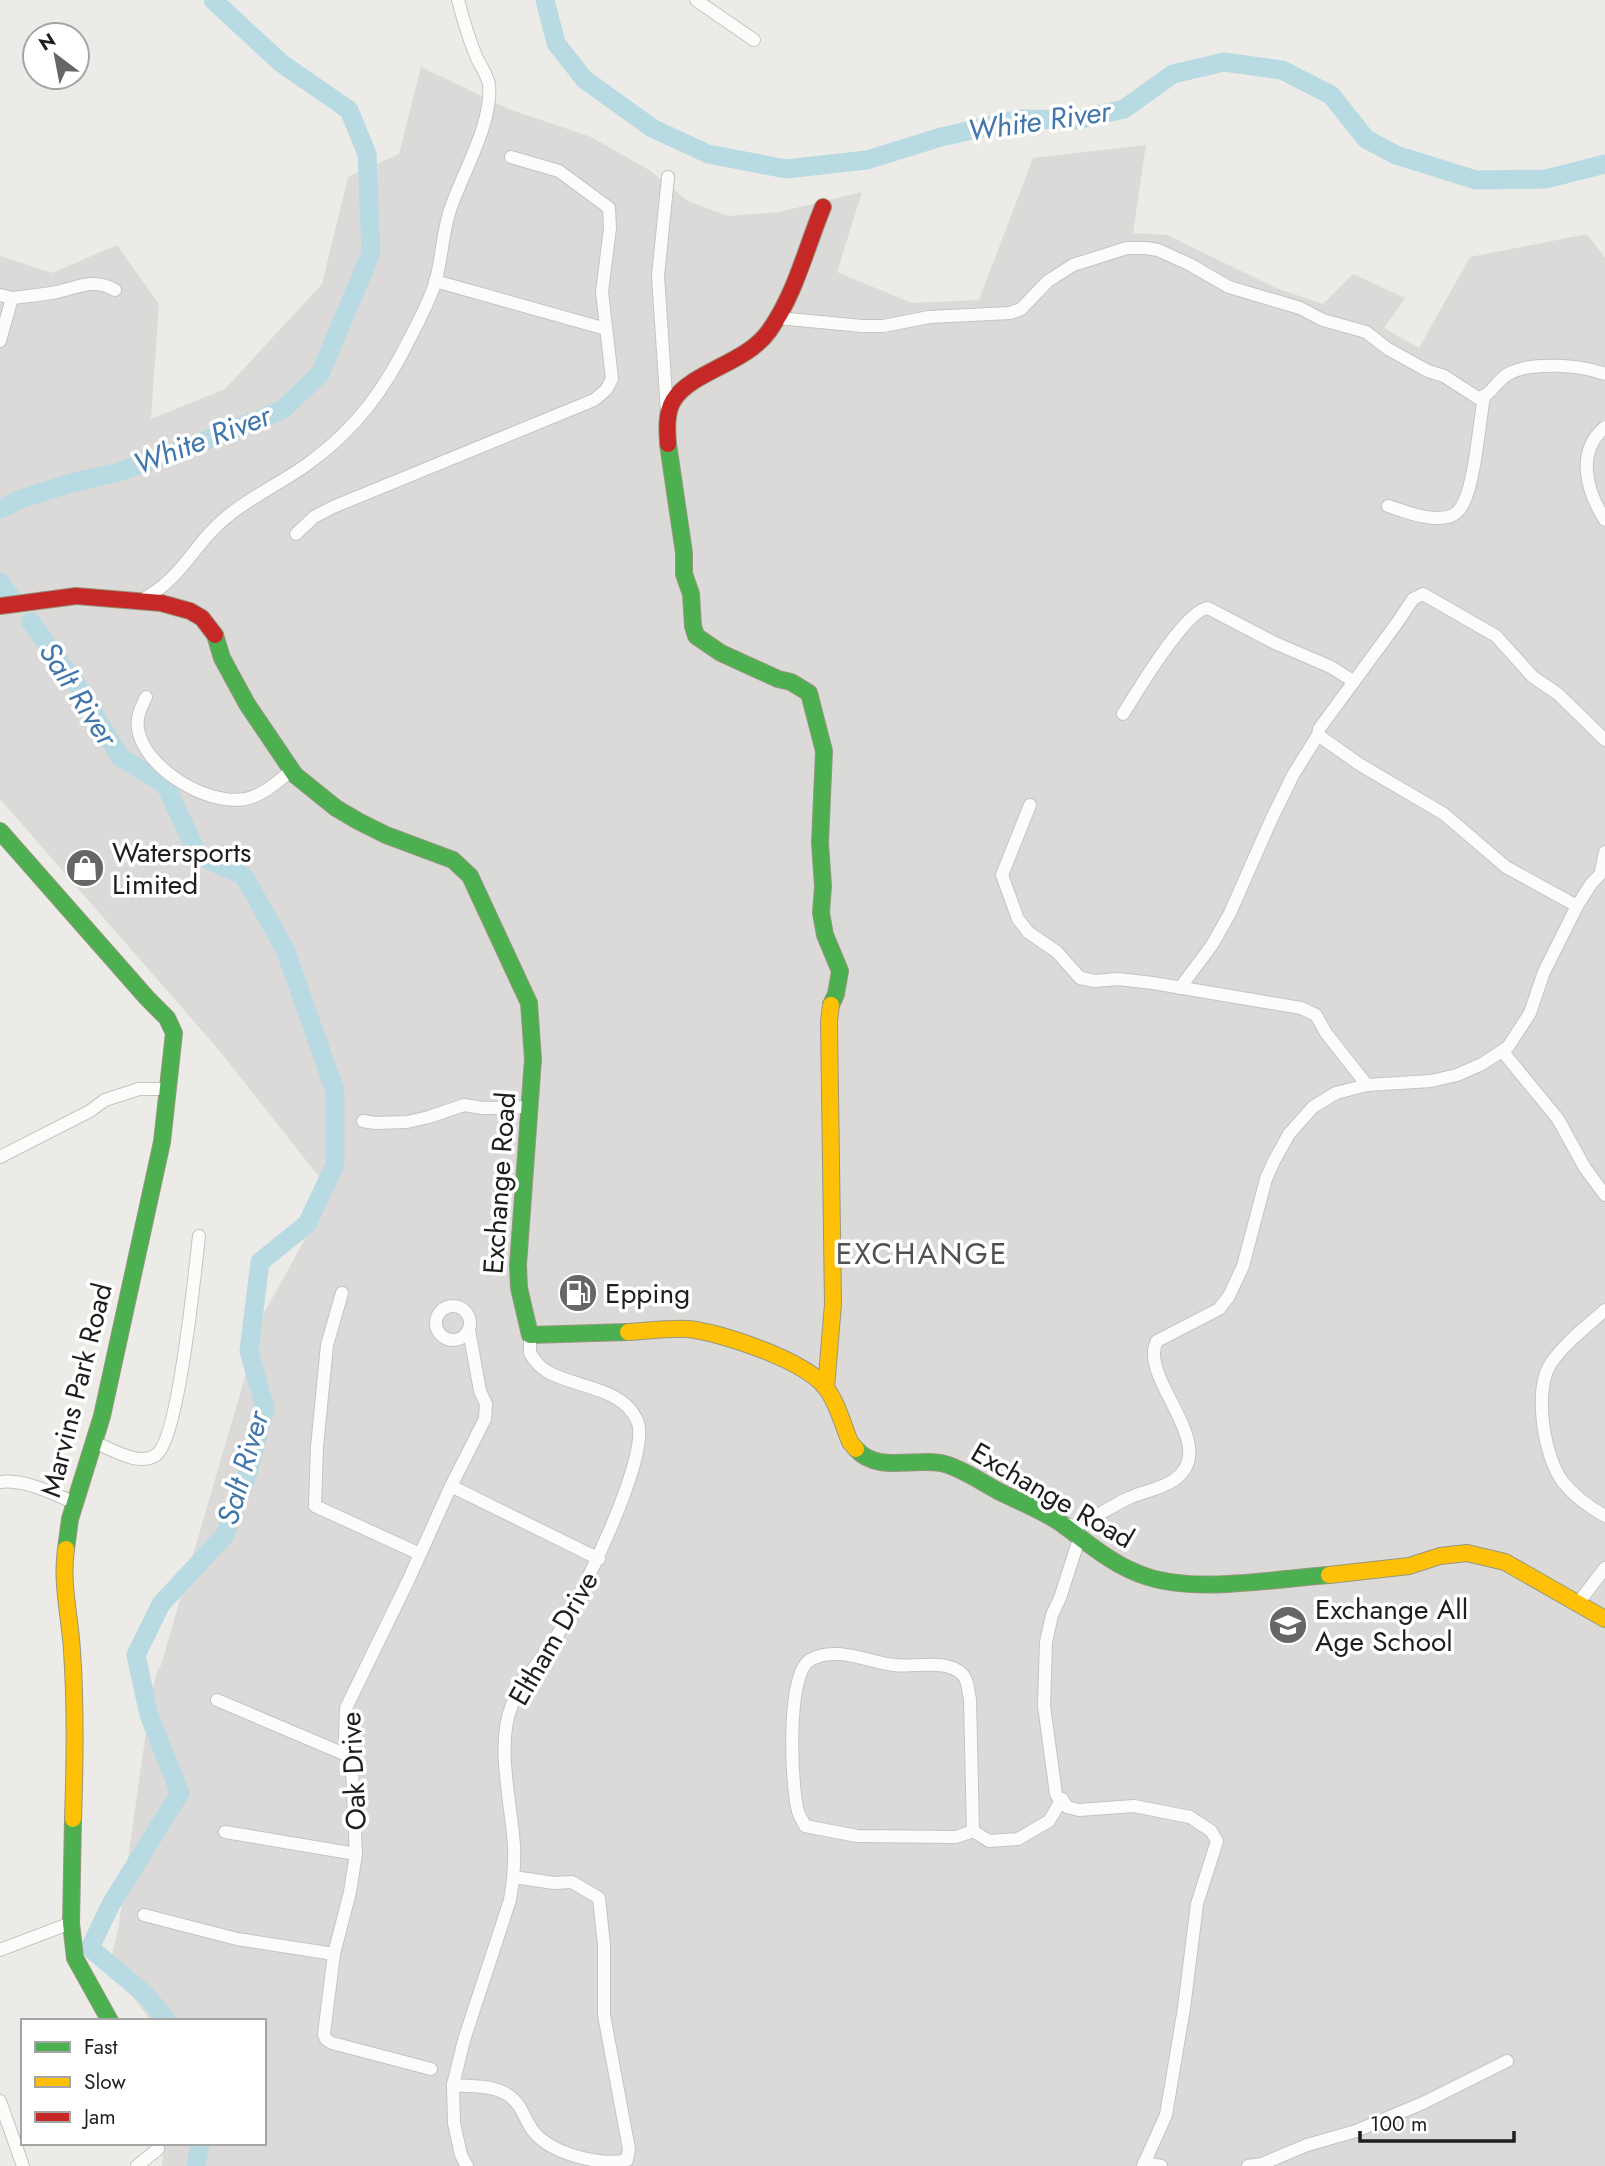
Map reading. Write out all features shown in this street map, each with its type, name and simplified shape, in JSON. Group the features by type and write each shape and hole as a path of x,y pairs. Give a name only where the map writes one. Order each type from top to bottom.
{"street":[{"path":"138,602 169,582 212,530 228,516 248,500 308,464 352,426 382,390 397,366 424,311 435,281 449,214 481,130 488,101 489,82 464,26 458,0"},
{"path":"696,0 754,40"},
{"path":"296,534 314,517 333,507 594,400 606,390 612,379 602,292 610,228 609,208 559,171 511,156"},
{"path":"668,177 658,276 670,468 684,555 684,573 691,595 694,632 697,638 716,650 809,693 824,751 820,843 823,886 821,913 825,935 840,971 836,994 830,1006 829,1021 832,1275 835,1300 826,1388"},
{"path":"667,416 677,396 745,355 766,335 778,318 823,207"},
{"path":"778,318 883,326 929,317 1010,313 1021,309 1048,281 1073,265 1127,248 1146,248 1158,250 1189,264 1229,287 1300,308 1323,320 1366,332 1388,349 1428,371 1444,376 1478,398 1484,397 1506,375 1515,371 1577,367 1605,374"},
{"path":"435,281 606,329"},
{"path":"0,341 6,296 57,292 85,283 103,284 115,290"},
{"path":"1388,506 1425,517 1447,518 1455,515 1463,505 1469,488 1484,397"},
{"path":"1605,426 1591,443 1586,464 1588,487 1605,520"},
{"path":"1180,989 1212,945 1230,913 1272,818 1319,729 1397,624 1413,598 1423,594 1496,636 1533,677 1558,694 1605,740"},
{"name":"Exchange Road","path":"0,606 76,596 170,606 190,611 202,618 216,637 222,658 247,704 291,771 347,814 386,835 453,860 470,876 529,1003 533,1059 517,1265 519,1288 530,1335 683,1329 703,1331 757,1347 811,1374 826,1388 850,1442 859,1453 870,1459 883,1461 906,1464 931,1460 948,1465 1060,1523 1079,1539 1125,1568 1150,1578 1201,1585 1328,1575 1409,1566 1440,1556 1467,1552 1505,1562 1605,1619"},
{"path":"1124,714 1190,617 1202,608 1208,608 1275,643 1331,667 1353,681"},
{"path":"146,697 138,716 138,731 146,747 173,777 189,787 220,798 242,800 259,795 291,771"},
{"path":"1318,735 1359,764 1444,814 1506,867 1577,906"},
{"path":"1030,805 1002,874 1018,919 1028,932 1057,952 1080,978 1101,982 1118,979 1301,1008 1315,1015 1367,1086"},
{"name":"Marvins Park Road","path":"0,831 171,1023 174,1038 162,1142 96,1443 70,1519 64,1578 76,1713 71,1923 75,1958 109,2019"},
{"path":"1060,1523 1078,1526 1130,1497 1159,1489 1184,1471 1190,1459 1190,1451 1182,1424 1154,1358 1154,1346 1157,1341 1219,1310 1229,1296 1243,1266 1266,1179 1294,1127 1313,1107 1336,1093 1367,1086 1448,1077 1482,1064 1503,1052 1514,1041 1530,1013 1544,972 1577,906 1603,870 1605,852"},
{"path":"1503,1052 1558,1119 1585,1168 1605,1195"},
{"path":"0,1157 52,1128 90,1111 105,1100 139,1089 169,1089"},
{"path":"363,1121 407,1122 464,1105 483,1108 530,1107"},
{"path":"96,1443 136,1459 149,1458 162,1448 170,1429 200,1236"},
{"path":"342,1293 327,1345 314,1506 420,1555"},
{"path":"458,1340 469,1331 470,1321 463,1309 449,1306 440,1311 436,1320 437,1330 448,1340 458,1340 472,1349"},
{"path":"1605,1310 1550,1365 1541,1401 1550,1460 1574,1495 1605,1516"},
{"name":"Oak Drive","path":"431,2069 332,2043 324,2034 334,1954 350,1892 356,1854 354,1788 345,1728 346,1708 485,1419 486,1404 480,1391 469,1331"},
{"name":"Eltham Drive","path":"467,2166 461,2155 454,2123 453,2084 464,2040 510,1900 514,1877 514,1847 505,1752 508,1717 525,1680 580,1598 598,1559 628,1480 636,1452 639,1426 631,1410 617,1399 593,1387 549,1372 530,1353 530,1335"},
{"path":"0,1482 27,1485 76,1503"},
{"path":"451,1486 598,1559"},
{"path":"1062,1798 1059,1800 1054,1787 1044,1706 1046,1642 1052,1615 1079,1539"},
{"path":"1579,1602 1605,1568"},
{"path":"820,1655 841,1655 892,1665 950,1666 962,1673 970,1699 973,1831 957,1837 857,1836 805,1826 797,1811 792,1756 792,1723 800,1671 804,1664 820,1655"},
{"path":"217,1700 349,1756"},
{"path":"973,1831 989,1841 1018,1839 1049,1821 1062,1798"},
{"path":"1062,1798 1067,1807 1079,1810 1134,1806 1190,1816 1211,1831 1217,1841 1197,1904 1184,2008 1166,2115 1143,2164 1161,2166"},
{"path":"225,1832 356,1854"},
{"path":"453,2084 498,2089 515,2100 534,2132 557,2152 586,2163 620,2164 627,2161 629,2149 604,2015 604,1945 599,1898 572,1882 554,1883 514,1877"},
{"path":"144,1915 237,1939 334,1954"},
{"path":"0,1950 71,1923"},
{"path":"1248,2166 1262,2164 1307,2145 1356,2131 1423,2103 1507,2061"},
{"path":"0,2101 23,2166"},
{"path":"137,2166 158,2146"},
{"path":"156,2166 158,2146"}],"shaded area":[{"path":"421,67 509,109 591,137 649,170 688,201 728,216 779,212 862,192 837,272 912,303 979,300 1033,158 1146,145 1133,233 1167,235 1276,288 1323,304 1353,274 1405,298 1384,328 1419,348 1470,257 1587,234 1605,258 1605,2166 162,2166 164,2145 266,2145 266,2019 149,2019 109,1967 119,1924 151,1695 157,1672 263,1315 331,1192 218,1049 0,799 0,256 52,273 117,245 159,304 151,419 225,389 322,284 348,177 399,154"}],"waterway":[{"name":"White River","path":"0,509 21,499 115,473 177,452 282,410 320,374 371,253 367,154 349,110 281,63 213,0"},
{"name":"White River","path":"545,0 556,43 584,79 652,128 708,154 786,169 867,160 941,137 1020,119 1077,120 1124,109 1173,74 1224,62 1282,70 1331,95 1366,139 1396,155 1476,180 1546,179 1605,164"},
{"name":"Salt River","path":"0,582 12,599"},
{"name":"Salt River","path":"31,622 77,685 120,757 165,784 198,855 244,876 285,949 335,1091 335,1165 307,1224 260,1262 249,1351 265,1408 248,1472 225,1535 161,1604 136,1655 149,1715 180,1793 111,1904 90,1948 146,1995 165,2019"},
{"name":"Salt River","path":"196,2166 200,2145"}],"traffic: fast":[{"path":"668,444 684,553 684,574 691,594 696,636 721,653 778,679 791,682 809,693 824,751 820,843 823,886 821,913 825,935 840,971 831,1005"},
{"path":"215,635 222,658 247,704 295,775 336,808 358,821 386,835 453,860 470,876 529,1003 533,1059 518,1265 519,1288 530,1335 628,1332"},
{"path":"0,831 167,1018 174,1033 162,1142 102,1416 70,1519 66,1549"},
{"path":"856,1449 865,1457 876,1461 937,1463 955,1468 1048,1515 1113,1561 1148,1577 1168,1582 1213,1584 1329,1575"},
{"path":"73,1819 71,1923 75,1958 109,2019"}],"traffic: slow":[{"path":"826,1388 833,1304 829,1021 831,1005"},
{"path":"628,1332 688,1329 741,1342 782,1358 826,1388 837,1407 850,1442 856,1449"},
{"path":"66,1549 65,1587 74,1693 73,1819"},
{"path":"1329,1575 1409,1566 1440,1556 1467,1553 1505,1562 1605,1619"}],"traffic: jam":[{"path":"668,444 669,411 681,391 692,382 747,352 769,331 793,287 823,207"},
{"path":"0,606 76,596 161,603 190,611 202,618 215,635"}],"place":[{"name":"Watersports Limited","path":"85,868"},
{"name":"Epping","path":"578,1293"},
{"name":"Exchange All Age School","path":"1288,1625"}],"district":[{"name":"EXCHANGE","path":"922,1254"}]}
